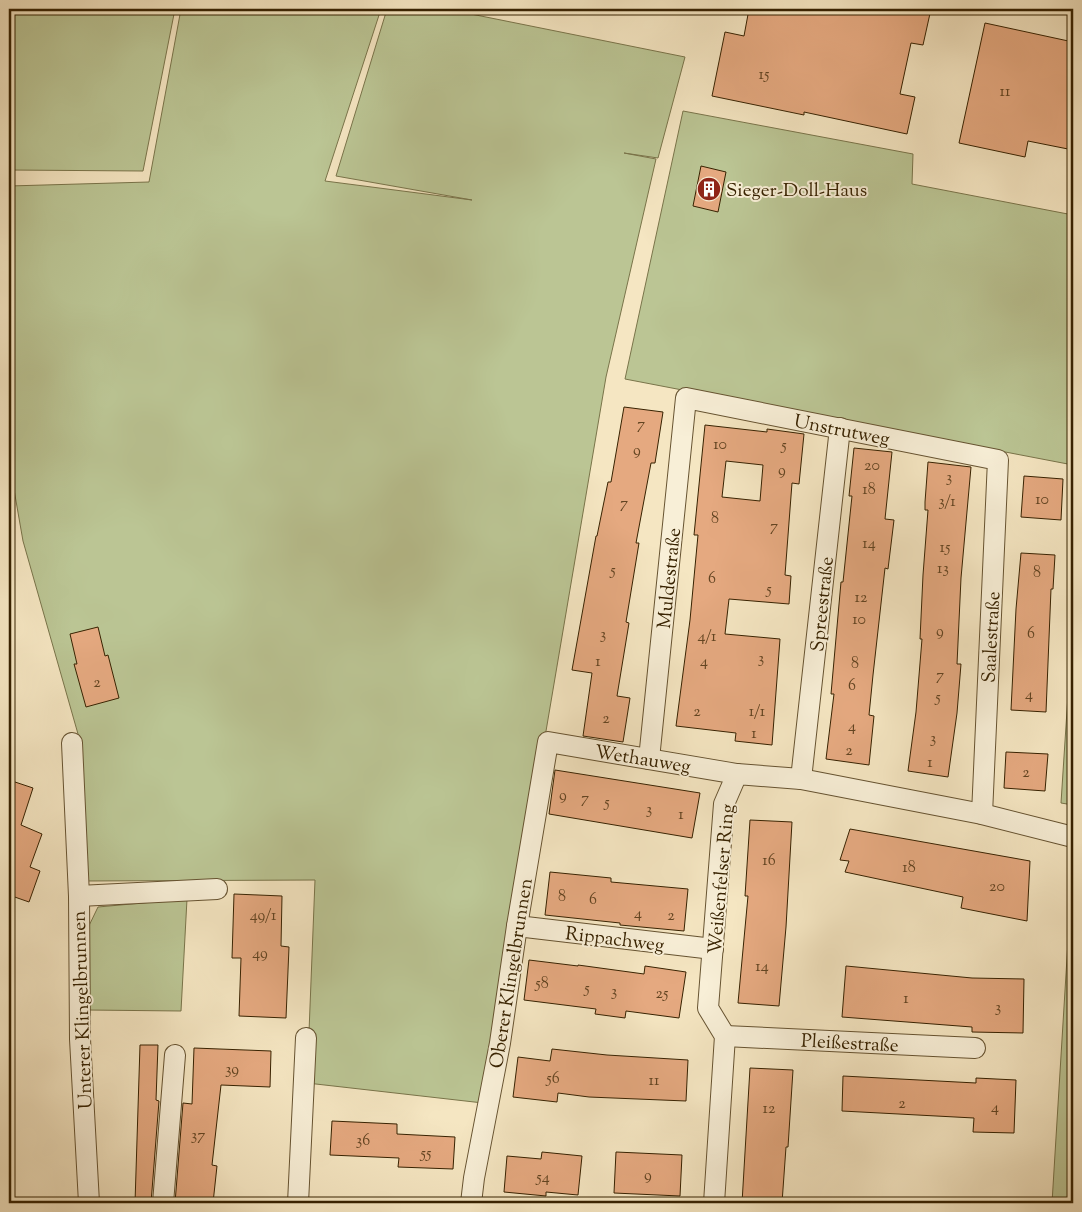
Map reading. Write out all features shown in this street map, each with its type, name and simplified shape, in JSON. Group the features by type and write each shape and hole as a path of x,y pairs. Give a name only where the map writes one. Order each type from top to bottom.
{"street":[{"name":"Unstrutweg","path":"686,398 998,460"},
{"name":"Muldestraße","path":"649,759 686,398"},
{"name":"Spreestraße","path":"801,779 840,428"},
{"name":"Saalestraße","path":"982,814 998,460"},
{"name":"Wethauweg","path":"548,742 737,774"},
{"name":"Oberer Klingelbrunnen","path":"472,1203 474,1178 500,1043 517,926 548,742"},
{"path":"72,743 78,896"},
{"path":"737,774 801,779 982,814 1073,837"},
{"name":"Weißenfelser Ring","path":"725,1036 708,1008 724,804 737,774"},
{"name":"Unterer Klingelbrunnen","path":"89,1203 80,1038 78,896 218,890"},
{"name":"Rippachweg","path":"517,926 713,949"},
{"path":"714,1203 725,1036"},
{"name":"Pleißestraße","path":"725,1036 975,1048"},
{"path":"298,1203 306,1038"},
{"path":"163,1203 175,1055"}],"green space":[{"path":"9,9 175,9 143,171 9,170"},
{"path":"181,9 381,9 325,181 472,200 336,176 387,9 446,9 685,57 658,158 624,153 656,159 606,377 483,1103 307,1083 315,880 83,881 80,741 23,541 9,461 9,186 149,182"},
{"path":"683,111 913,154 912,184 1073,215 1073,465 625,379"},
{"path":"1073,618 1073,805 1061,803"},
{"path":"1073,860 1073,1203 1052,1203"},
{"path":"187,899 181,1011 87,1010 85,934 98,907"}],"building":[{"path":"749,9 931,9 923,45 911,43 900,94 915,97 907,134 804,112 804,115 712,96 725,32 744,36"},
{"path":"985,23 1073,42 1073,150 1028,141 1025,157 959,143"},
{"name":"Sieger-Doll-Haus","path":"701,166 726,172 718,212 693,206"},
{"path":"624,407 663,412 655,463 651,463 636,543 639,543 626,622 629,623 617,696 630,698 623,742 583,736 592,673 572,670 596,536 608,482 611,482"},
{"path":"705,425 767,432 767,429 804,434 799,484 792,483 785,575 791,576 789,604 729,599 725,634 780,639 772,745 735,741 736,733 676,726 690,620 698,535 694,535","holes":["726,461 763,465 760,501 722,497"]},
{"path":"854,448 892,452 885,519 894,520 888,569 885,568 873,675 869,715 874,716 869,765 826,759 834,694 831,694 841,582 843,582 852,496 849,496"},
{"path":"928,462 971,467 961,578 957,664 961,664 957,713 948,777 908,771 916,712 922,639 920,639 928,510 925,510 925,502"},
{"path":"1024,476 1063,479 1061,520 1021,517"},
{"path":"1021,553 1055,555 1053,589 1051,589 1046,712 1011,710"},
{"path":"98,627 105,656 108,655 119,698 86,707 74,664 77,664 70,634"},
{"path":"1006,752 1048,754 1045,791 1004,788"},
{"path":"555,770 700,793 692,838 549,814"},
{"path":"9,780 33,788 21,825 42,834 30,867 40,871 29,902 9,895"},
{"path":"750,820 792,822 779,1006 738,1003 748,896 745,896"},
{"path":"850,829 1030,861 1027,921 961,908 963,897 845,872 849,861 840,860"},
{"path":"550,872 611,878 611,882 688,889 684,931 545,915"},
{"path":"234,894 282,896 281,946 289,947 286,1018 239,1016 241,958 232,958"},
{"path":"529,960 644,974 645,966 686,972 679,1018 626,1011 625,1018 595,1014 596,1009 524,1000"},
{"path":"846,966 972,978 1024,979 1023,1033 972,1032 972,1027 842,1017"},
{"path":"140,1045 158,1045 156,1100 159,1101 151,1203 135,1203"},
{"path":"194,1048 271,1051 270,1087 221,1085 212,1165 217,1166 213,1203 175,1203 183,1103 192,1104"},
{"path":"552,1049 607,1055 688,1060 686,1101 589,1097 558,1093 557,1102 513,1097 518,1057 550,1061"},
{"path":"750,1068 793,1070 782,1203 742,1203"},
{"path":"843,1076 976,1083 976,1078 1016,1080 1014,1133 973,1132 974,1118 842,1111"},
{"path":"332,1121 397,1124 397,1134 455,1137 453,1169 398,1167 399,1158 330,1155"},
{"path":"542,1152 582,1156 578,1195 546,1192 546,1196 504,1192 507,1156 541,1159"},
{"path":"616,1152 682,1155 680,1196 614,1193"}],"place":[{"name":"Sieger-Doll-Haus","path":"709,189"}]}
